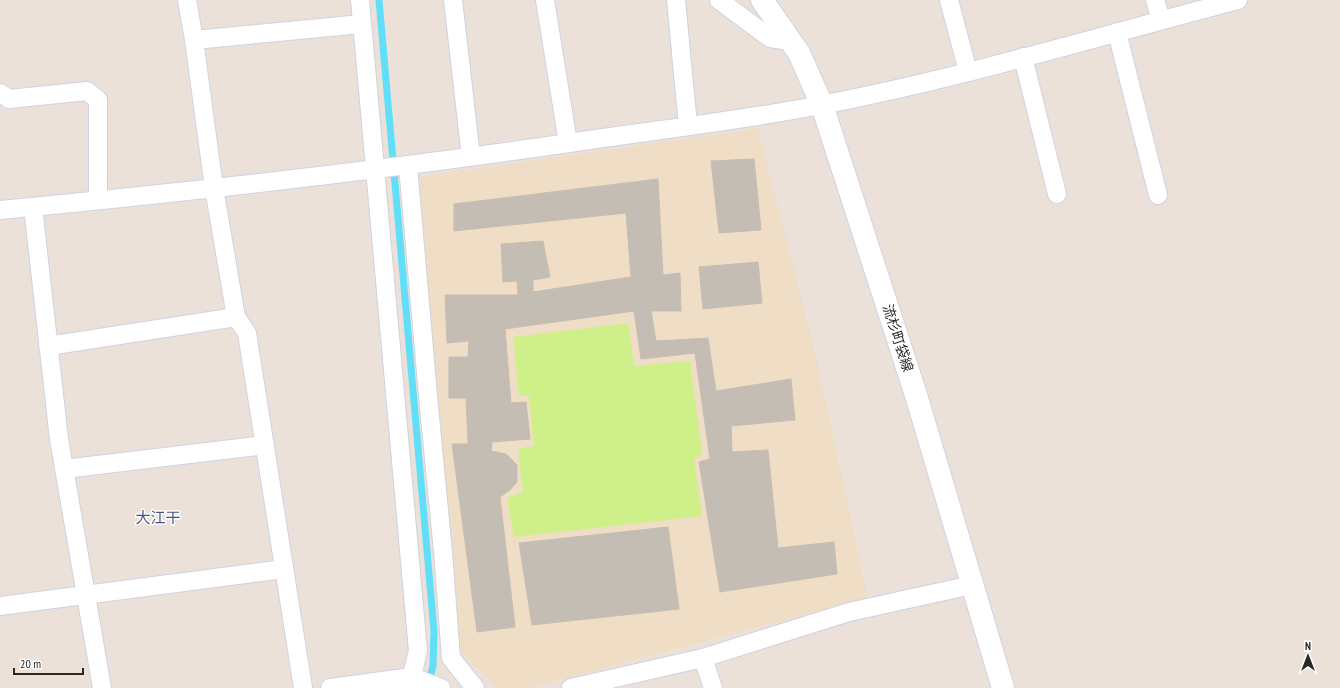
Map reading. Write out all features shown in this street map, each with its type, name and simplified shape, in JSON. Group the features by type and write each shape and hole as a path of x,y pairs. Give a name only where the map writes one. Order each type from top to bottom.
{"main road":[{"name":"流杉町袋線","path":"762,0 799,53 822,105 916,395 1003,688"}],"street":[{"path":"187,0 194,40 214,188 236,317 247,333 303,688"},
{"path":"360,0 418,651 410,682"},
{"path":"454,0 472,158"},
{"path":"545,0 568,143"},
{"path":"676,0 688,126"},
{"path":"719,0 770,38 790,41"},
{"path":"949,0 968,72"},
{"path":"1155,0 1161,20"},
{"path":"0,210 214,188 375,168 408,166 472,158 822,105 920,85 1238,0"},
{"path":"194,40 362,24"},
{"path":"1117,32 1158,195"},
{"path":"1022,57 1057,194"},
{"path":"0,93 9,99 87,91 98,100 98,200"},
{"path":"408,166 443,552 451,658 475,688"},
{"path":"33,206 59,439 102,688"},
{"path":"48,346 236,317"},
{"path":"64,469 265,445"},
{"path":"0,606 284,569"},
{"path":"571,688 703,658 849,612 972,585"},
{"path":"703,658 714,688"},
{"path":"330,688 410,682 441,688"}],"shaded area":[{"path":"758,128 815,352 868,598 528,688 497,688 459,650 454,567 416,177"}],"green space":[{"path":"628,323 634,366 690,361 702,454 694,459 702,516 514,537 507,498 523,492 518,449 534,446 529,396 519,396 513,337"}],"building":[{"path":"754,159 761,230 719,233 711,161"},
{"path":"658,179 663,275 680,273 681,311 651,311 656,341 708,338 716,391 791,379 795,420 731,426 732,452 768,450 778,548 834,542 837,574 720,592 699,462 710,459 695,353 641,359 634,311 505,329 511,403 526,402 530,439 492,442 491,451 506,454 517,465 517,482 510,490 500,497 515,627 477,632 452,444 468,444 466,398 449,398 449,357 468,357 469,341 447,343 445,295 518,295 517,281 503,282 501,244 543,241 550,277 533,280 533,292 631,277 626,213 454,231 454,204"},
{"path":"758,262 762,303 703,309 699,267"},
{"path":"668,527 679,609 532,625 519,543"}],"waterway":[{"path":"379,0 434,631 433,666 429,682"}],"district":[{"name":"大江干","path":"158,517"}]}
